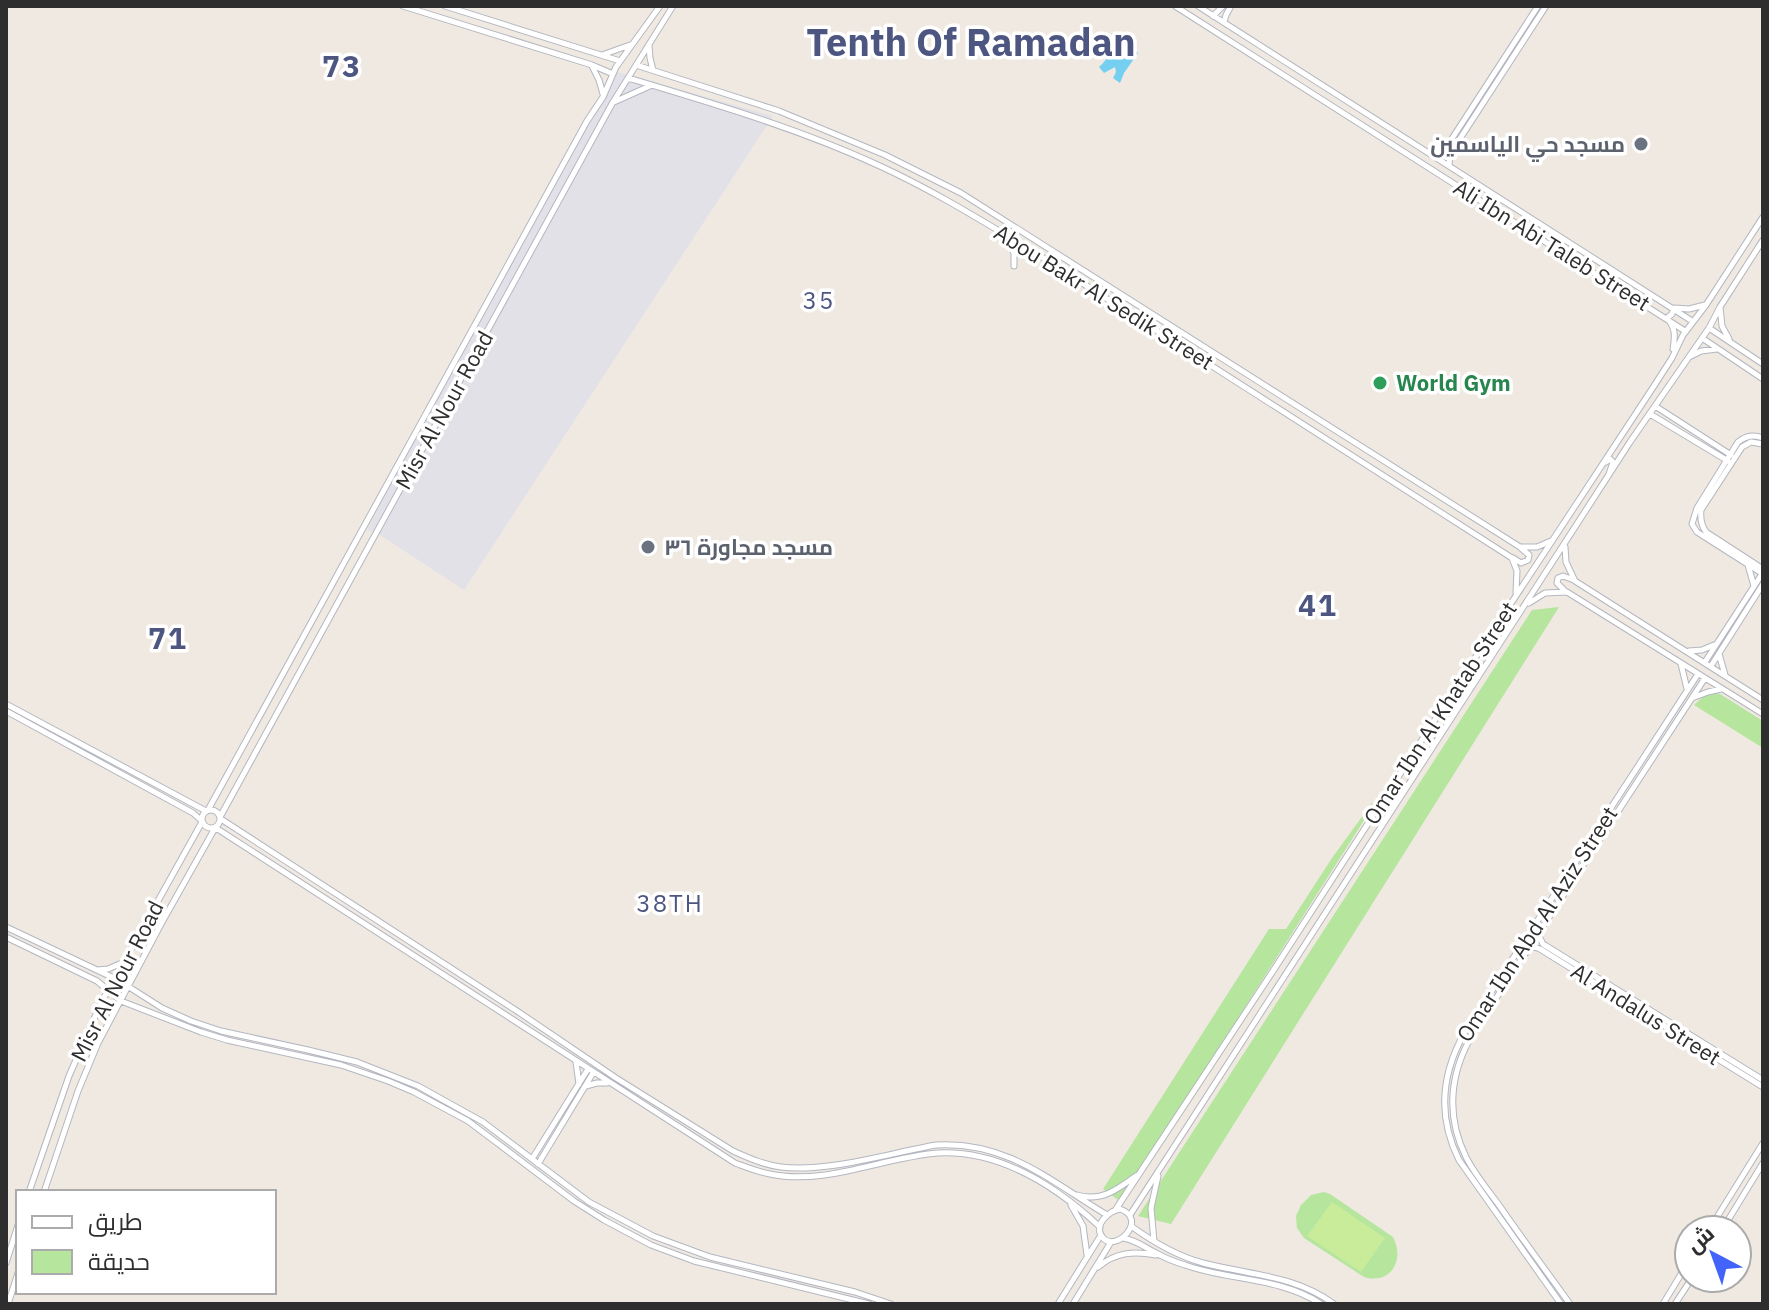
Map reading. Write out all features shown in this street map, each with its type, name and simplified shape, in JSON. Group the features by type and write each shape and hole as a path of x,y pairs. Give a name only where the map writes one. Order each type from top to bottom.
{"street":[{"path":"403,6 613,74"},
{"path":"445,6 620,61"},
{"name":"Misr Al Nour Road","path":"207,811 603,97 620,61 660,6"},
{"name":"Misr Al Nour Road","path":"220,818 613,102 673,6"},
{"name":"Ali Ibn Abi Taleb Street","path":"1175,6 1685,331"},
{"name":"Ali Ibn Abi Taleb Street","path":"1198,6 1692,321"},
{"path":"1213,16 1223,6"},
{"path":"1224,23 1231,6"},
{"path":"1435,157 1444,151 1538,6"},
{"path":"1449,166 1450,154 1546,6"},
{"path":"503,37 507,26"},
{"path":"602,55 634,42"},
{"path":"650,43 654,71"},
{"path":"1261,61 1267,50"},
{"path":"1277,71 1276,65 1283,60"},
{"path":"592,65 603,97"},
{"name":"Abou Bakr Al Sedik Street","path":"636,65 804,121 885,155 961,193 1520,547"},
{"name":"Abou Bakr Al Sedik Street","path":"628,78 767,120 880,166 927,189 1009,237 1512,558"},
{"path":"682,93 685,81"},
{"path":"613,102 653,85"},
{"path":"1367,129 1379,129 1375,119"},
{"path":"1394,145 1389,139 1390,135 1400,135"},
{"path":"559,173 563,178 572,179"},
{"path":"551,189 558,188 563,194"},
{"name":"Omar Ibn Al Khatab Street","path":"1116,1209 1672,358 1685,331 1706,305 1763,217"},
{"path":"1009,237 1014,266"},
{"name":"Omar Ibn Al Khatab Street","path":"1130,1215 1630,442 1709,328 1763,240"},
{"path":"1672,358 1675,333 1667,318 1674,308 1706,305"},
{"path":"1720,307 1722,326 1731,343"},
{"path":"1709,328 1763,364"},
{"path":"1709,343 1710,336 1716,333"},
{"path":"1702,338 1763,379"},
{"path":"1685,361 1697,352 1717,349"},
{"path":"1207,363 1214,353"},
{"path":"1655,406 1731,458"},
{"path":"1650,414 1731,458"},
{"path":"426,416 430,423 438,423"},
{"path":"417,433 425,432 429,439"},
{"path":"1696,441 1700,435"},
{"path":"1620,438 1623,444 1630,442"},
{"path":"1763,441 1746,444 1731,458 1701,510 1701,522 1706,532 1763,573"},
{"path":"1597,472 1611,459 1608,479"},
{"path":"1387,478 1394,467"},
{"path":"1713,487 1697,508 1693,527 1763,573"},
{"path":"1423,501 1430,490"},
{"path":"1520,547 1537,547 1552,541"},
{"path":"1566,541 1566,562 1575,581"},
{"path":"1512,558 1521,563 1528,560 1529,555 1520,547"},
{"path":"1512,558 1518,578 1514,598"},
{"path":"1747,564 1758,590"},
{"path":"1705,662 1716,652 1758,590 1763,573"},
{"path":"1763,700 1575,581 1563,576 1558,578 1557,583 1567,592 1763,714"},
{"path":"1711,666 1719,642 1763,584"},
{"path":"1520,612 1536,598 1567,592"},
{"path":"316,616 322,622 328,621"},
{"path":"309,629 315,627 321,634"},
{"path":"1688,652 1719,642"},
{"path":"1716,652 1726,676"},
{"path":"1680,663 1690,693 1724,689"},
{"name":"Omar Ibn Abd Al Aziz Street","path":"1561,1304 1559,1294 1472,1168 1457,1134 1452,1109 1454,1078 1463,1052 1477,1028 1538,934 1651,746 1701,676"},
{"path":"1456,687 1459,696 1468,693"},
{"name":"Omar Ibn Abd Al Aziz Street","path":"1570,1304 1559,1294 1466,1172 1448,1135 1445,1085 1452,1058 1470,1024 1658,750 1690,693"},
{"path":"6,704 195,810 206,827 223,832 735,1163 771,1175 796,1177 940,1153 971,1155 1028,1174 1080,1208 1104,1239 1111,1242"},
{"path":"1440,713 1449,708 1453,717"},
{"path":"6,711 195,810 216,811 228,824 616,1078 746,1157 771,1165 805,1168 936,1145 977,1147 1033,1167 1107,1215"},
{"path":"1651,746 1658,750"},
{"path":"202,821 207,811"},
{"path":"215,828 220,824 220,818"},
{"name":"Misr Al Nour Road","path":"30,1190 69,1076 107,990 202,821"},
{"path":"223,832 228,824"},
{"name":"Misr Al Nour Road","path":"45,1190 82,1080 98,1043 215,828"},
{"path":"6,927 113,978 179,1016 212,1029 336,1056 396,1076 461,1108 589,1202 637,1229 696,1253 855,1292 891,1304"},
{"path":"1528,949 1542,946 1538,934"},
{"path":"6,937 89,977 121,1001 214,1036 341,1065 400,1086 478,1127 567,1196 621,1230 676,1256 869,1304"},
{"name":"Al Andalus Street","path":"1542,946 1733,1065 1763,1087"},
{"path":"94,970 108,969 123,962"},
{"path":"1470,1024 1477,1028"},
{"path":"576,1061 582,1085"},
{"name":"Al Andalus Street","path":"1733,1065 1763,1080"},
{"path":"535,1162 590,1071"},
{"path":"582,1085 610,1084"},
{"path":"1186,1103 1190,1110 1198,1111"},
{"path":"1720,1214 1763,1143"},
{"path":"521,1151 544,1147"},
{"path":"544,1147 546,1170"},
{"path":"1008,1166 1012,1157"},
{"path":"1732,1214 1763,1163"},
{"path":"1154,1242 1151,1208 1162,1165"},
{"path":"1066,1189 1084,1197 1104,1196 1140,1173"},
{"path":"1068,1201 1083,1226 1087,1255"},
{"path":"1058,1304 1107,1215 1116,1209 1124,1209 1130,1215 1131,1226 1123,1238"},
{"path":"621,1230 626,1223"},
{"path":"1131,1226 1154,1242 1202,1263 1294,1282 1334,1304"},
{"path":"633,1236 633,1230 637,1229"},
{"path":"6,1263 16,1231"},
{"path":"1073,1304 1111,1242 1123,1238 1135,1241 1158,1255 1205,1271 1292,1289 1321,1304"},
{"path":"1094,1270 1126,1253 1158,1255"},
{"path":"745,1274 747,1266"},
{"path":"8,1304 16,1279"}],"shaded area":[{"path":"614,71 773,116 464,590 380,535 367,530 479,310"}],"green space":[{"path":"1559,607 1171,1224 1138,1216 1532,610"},
{"path":"1713,692 1763,721 1763,748 1694,705"},
{"path":"1372,803 1375,803 1121,1202 1103,1189 1269,929 1286,929"},
{"path":"1324,1192 1393,1237 1396,1262 1388,1274 1373,1279 1364,1277 1304,1238 1297,1228 1296,1216 1311,1195"},
{"path":"1332,1202 1385,1238 1361,1272 1307,1236"}],"water":[{"path":"1121,36 1133,39 1134,49 1138,53 1120,83 1113,78 1115,67 1104,73 1099,67 1118,45"}],"place":[{"name":"مسجد حي الياسمين","path":"1641,144"},
{"name":"World Gym","path":"1380,383"},
{"name":"مسجد مجاورة ٣٦","path":"648,547"}],"district":[{"name":"Tenth Of Ramadan","path":"971,43"},
{"name":"73","path":"342,67"},
{"name":"35","path":"819,301"},
{"name":"41","path":"1318,606"},
{"name":"71","path":"168,639"},
{"name":"38TH","path":"670,904"}]}
